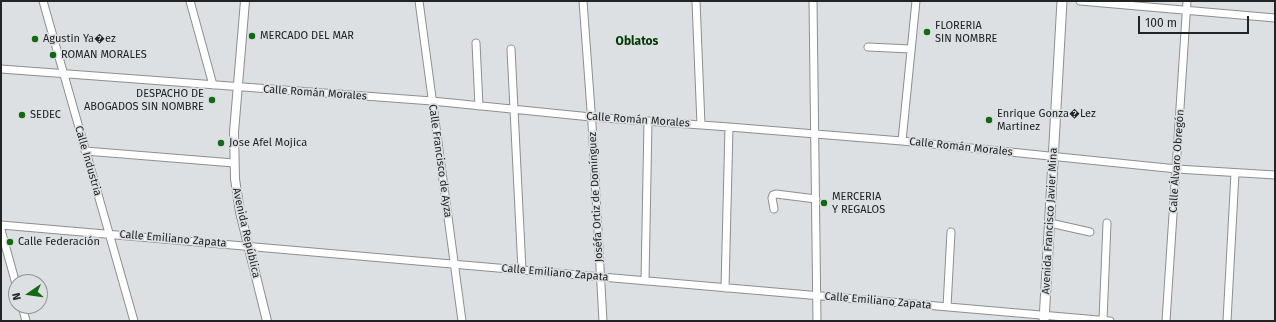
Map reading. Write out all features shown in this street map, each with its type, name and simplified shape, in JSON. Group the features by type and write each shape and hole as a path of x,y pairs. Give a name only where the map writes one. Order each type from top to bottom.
{"main road":[{"name":"Avenida Francisco Javier Mina","path":"1044,318 1062,1"}],"street":[{"name":"Calle Industria","path":"43,1 134,321"},
{"path":"190,1 213,86"},
{"name":"Avenida República","path":"245,1 237,87 234,132 234,163 237,200 267,321"},
{"name":"Calle Francisco de Ayza","path":"419,1 462,321"},
{"name":"Joséfa Ortiz de Domínguez","path":"583,1 603,321"},
{"path":"696,1 701,125"},
{"path":"813,1 817,321"},
{"path":"902,141 916,1"},
{"path":"1080,1 1275,18"},
{"name":"Calle Álvaro Obregón","path":"1166,321 1187,1"},
{"path":"476,43 479,106"},
{"path":"868,47 911,49"},
{"path":"512,49 522,270"},
{"name":"Calle Román Morales","path":"1,69 432,102 591,117 902,141 1177,169 1275,175"},
{"path":"645,281 648,121"},
{"path":"726,288 729,127"},
{"path":"85,151 234,163"},
{"path":"1227,321 1236,173"},
{"path":"774,209 772,198 773,195 776,194 816,199"},
{"path":"1050,222 1090,232"},
{"path":"1106,321 1107,222"},
{"name":"Calle Emiliano Zapata","path":"1,225 109,233 947,307 1044,318 1106,321"},
{"path":"1,230 13,274"},
{"path":"947,307 951,232"}],"place":[{"name":"FLORERIA SIN NOMBRE","path":"927,32"},
{"name":"MERCADO DEL MAR","path":"252,36"},
{"name":"Agustin Ya�ez","path":"35,39"},
{"name":"ROMAN MORALES","path":"53,55"},
{"name":"DESPACHO DE ABOGADOS SIN NOMBRE","path":"212,100"},
{"name":"SEDEC","path":"22,115"},
{"name":"Enrique Gonza�Lez Martinez","path":"989,120"},
{"name":"Jose Afel Mojica","path":"221,143"},
{"name":"MERCERIA Y REGALOS","path":"824,203"},
{"name":"Calle Federación","path":"10,242"}],"district":[{"name":"Oblatos","path":"637,42"}]}
